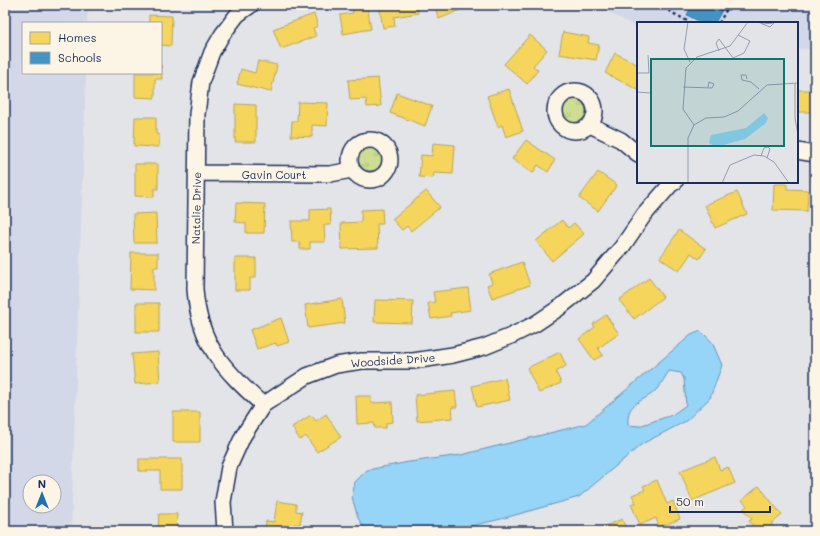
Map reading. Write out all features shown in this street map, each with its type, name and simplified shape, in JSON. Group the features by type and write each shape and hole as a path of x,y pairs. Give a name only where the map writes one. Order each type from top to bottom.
{"street":[{"name":"Natalie Drive","path":"251,5 233,10 212,52 201,82 197,114 195,289 199,321 213,352 242,386 263,405"},
{"path":"590,125 621,140 637,153"},
{"path":"798,151 815,154"},
{"name":"Gavin Court","path":"196,173 330,174 352,170"},
{"name":"Woodside Drive","path":"224,531 223,502 229,467 242,436 263,405 307,376 336,365 362,361 413,361 453,355 511,336 535,324 559,308 593,281 622,247 644,215 671,183"}],"path":[{"path":"658,5 689,22"},
{"path":"720,22 729,5"}],"shaded area":[{"path":"5,5 88,5 87,22 22,22 22,74 86,74 71,531 5,531"},
{"path":"595,5 815,5 815,49 798,49 798,22 637,22 637,27"}],"green space":[{"path":"574,99 583,102 586,111 583,120 574,123 565,120 562,111 565,102"},
{"path":"370,147 379,150 382,159 379,168 370,171 361,168 358,159 361,150"}],"water":[{"path":"701,331 712,342 722,365 710,398 686,421 642,444 579,497 501,519 449,531 366,531 358,518 352,497 355,482 367,470 409,462 461,455 586,424 691,335","holes":["669,371 681,373 684,379 686,405 672,415 639,426 628,425 628,417 633,406 656,390"]}],"building: Homes":[{"path":"352,5 367,5 371,29 343,34 340,15 353,13"},
{"path":"379,5 417,5 418,13 394,17 395,26 383,28"},
{"path":"434,5 466,5 467,7 439,19"},
{"path":"314,14 318,26 313,28 316,36 281,49 273,29"},
{"path":"149,15 172,16 171,46 162,45 162,22 149,22"},
{"path":"563,32 589,37 588,43 599,45 596,60 559,54"},
{"path":"530,35 547,50 533,66 538,70 527,84 504,64"},
{"path":"615,53 637,64 637,89 605,73"},
{"path":"258,61 277,65 271,92 237,84 241,69 255,73"},
{"path":"135,74 162,74 162,79 155,79 155,98 135,97"},
{"path":"378,78 381,106 367,107 366,99 350,100 348,80"},
{"path":"509,89 523,131 506,137 502,125 498,127 487,96"},
{"path":"798,90 815,90 814,112 798,112"},
{"path":"397,93 432,106 425,126 390,113"},
{"path":"298,102 328,103 327,126 312,125 312,137 291,136 292,121 297,121"},
{"path":"235,104 256,105 256,142 235,142"},
{"path":"135,117 156,117 156,134 159,134 159,147 134,146"},
{"path":"526,140 555,160 548,172 538,165 533,173 512,159"},
{"path":"433,143 455,145 453,174 434,173 433,178 419,177 421,155 432,156"},
{"path":"135,164 158,164 158,189 154,189 154,197 135,196"},
{"path":"598,172 617,185 598,211 579,198"},
{"path":"774,184 787,184 787,189 808,190 807,211 773,210"},
{"path":"426,191 440,207 411,231 407,226 402,230 392,219"},
{"path":"737,192 747,214 715,228 705,205"},
{"path":"236,203 265,204 264,233 246,233 246,223 235,222"},
{"path":"330,209 331,225 324,225 325,242 310,242 310,249 300,249 300,242 292,242 291,221 310,221 310,210"},
{"path":"382,209 383,224 377,224 378,248 342,249 341,223 361,222 361,210"},
{"path":"156,213 157,243 134,243 133,214"},
{"path":"562,220 568,228 574,223 584,234 552,261 536,241"},
{"path":"679,230 706,249 699,259 691,253 679,271 660,258"},
{"path":"131,253 158,253 158,267 154,267 154,290 130,289"},
{"path":"235,258 256,258 256,278 250,278 250,290 235,290"},
{"path":"522,262 530,285 492,298 487,285 492,283 489,274"},
{"path":"649,278 663,297 634,319 619,300"},
{"path":"468,288 471,310 450,313 451,316 431,319 428,303 435,302 433,292"},
{"path":"342,299 345,323 308,328 305,305"},
{"path":"375,300 413,301 412,323 374,322"},
{"path":"136,303 159,303 159,332 136,332"},
{"path":"813,307 815,307 815,326 812,326"},
{"path":"606,315 619,334 598,348 603,355 594,360 579,339 595,327 593,324"},
{"path":"281,318 289,342 277,346 276,343 257,349 250,330"},
{"path":"158,352 160,382 135,384 132,354"},
{"path":"560,352 566,366 556,372 561,383 539,393 527,368"},
{"path":"505,378 510,400 477,407 472,386"},
{"path":"455,391 457,407 452,407 453,418 417,421 415,395"},
{"path":"356,396 371,396 371,403 392,402 393,422 386,423 386,428 375,428 374,423 357,424"},
{"path":"173,412 200,412 200,442 173,442"},
{"path":"326,414 341,437 317,452 306,436 300,440 292,427 311,415 316,421"},
{"path":"715,457 720,470 728,467 735,483 692,501 680,471"},
{"path":"139,459 182,459 182,489 160,489 160,471 139,471"},
{"path":"657,480 667,504 673,501 680,519 659,527 656,518 640,525 631,504 636,503 632,495 645,490 643,486"},
{"path":"759,486 782,515 771,524 776,530 775,531 757,531 749,521 752,519 743,509 747,506 742,500"},
{"path":"277,501 296,504 296,511 302,512 300,524 294,524 293,531 265,531 266,521 274,522"},
{"path":"159,514 177,514 176,531 158,531"},
{"path":"622,519 627,531 593,531"}],"building: Schools":[{"path":"687,5 725,5 716,22 700,22 687,15 691,7"}]}
